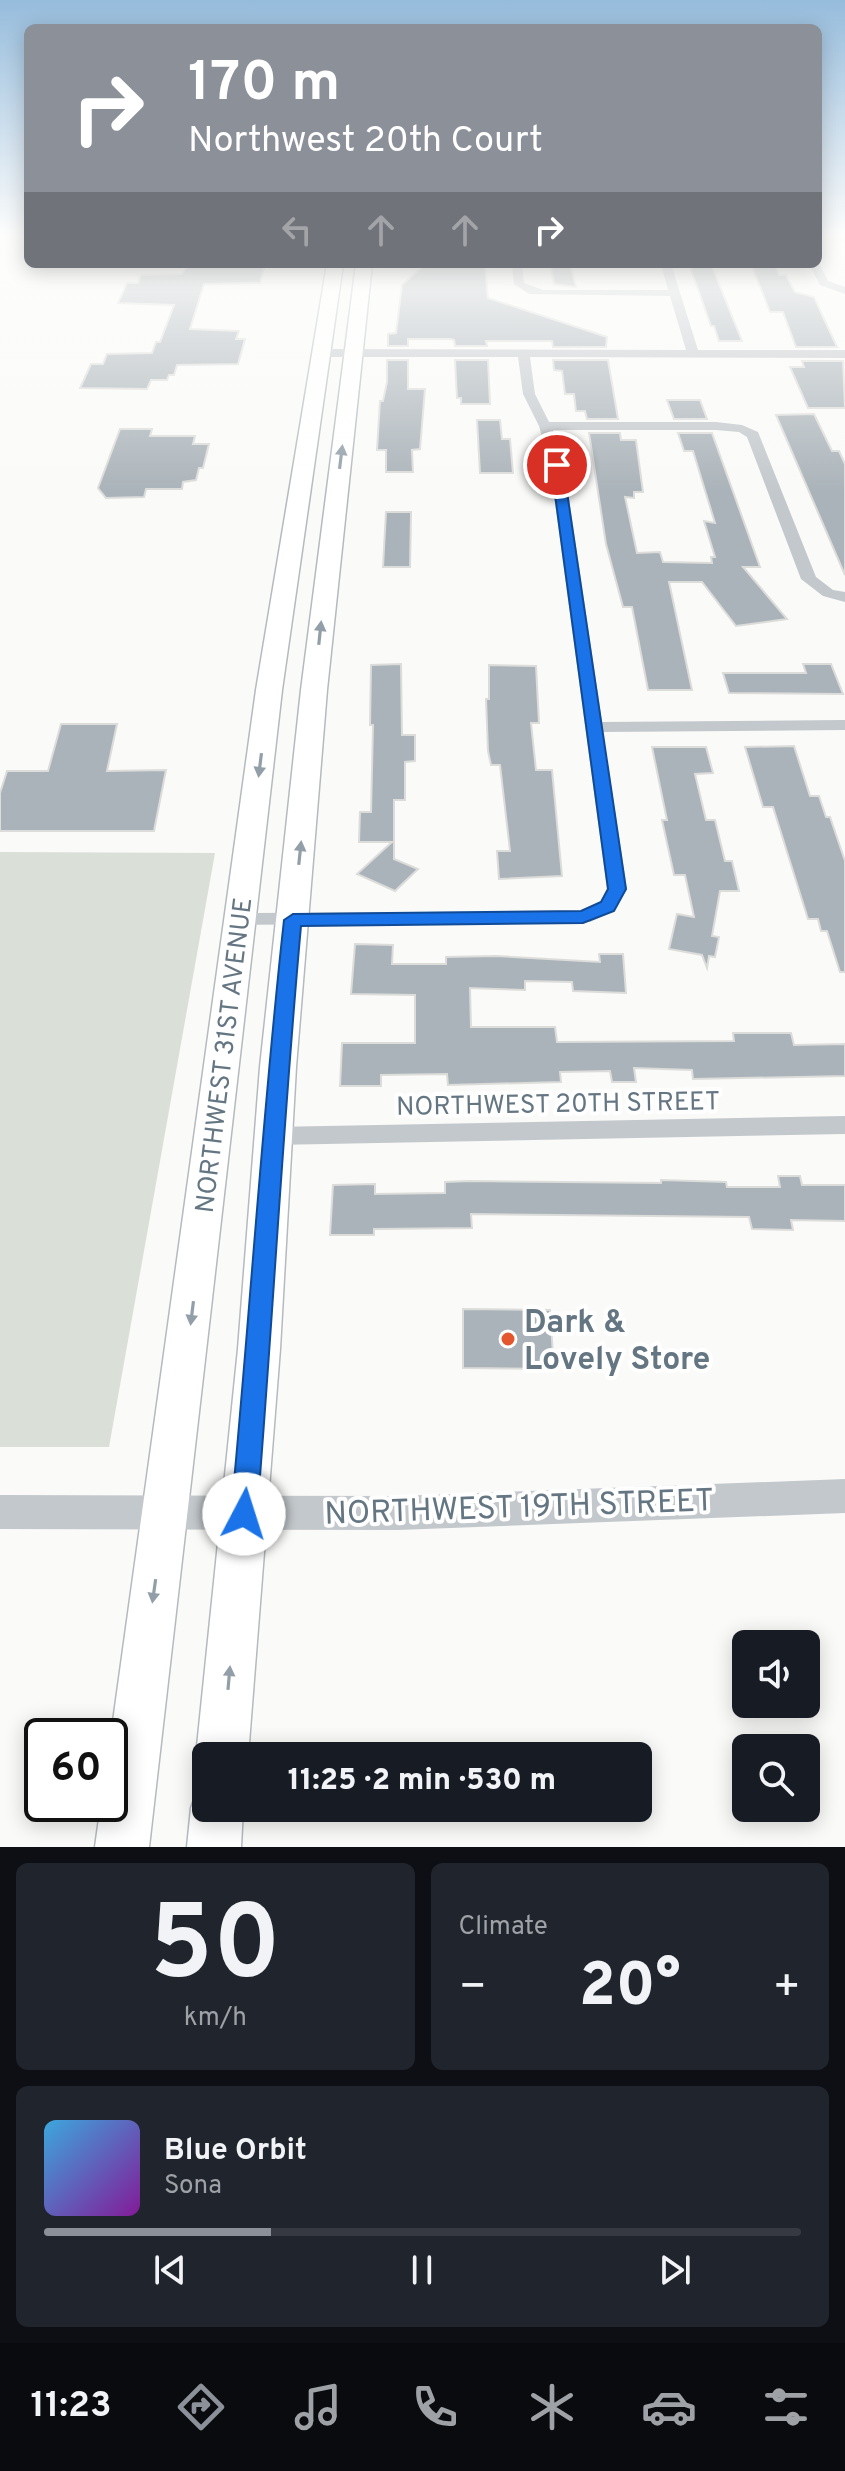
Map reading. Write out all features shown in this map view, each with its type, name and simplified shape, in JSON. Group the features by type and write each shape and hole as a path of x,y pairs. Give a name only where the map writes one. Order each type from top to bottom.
{"main road":[{"name":"NORTHWEST 31ST AVENUE","path":"122,1847 269,690 326,321"},
{"name":"NORTHWEST 31ST AVENUE","path":"223,1742 264,1293 273,1136 314,690 357,321"},
{"path":"214,1847 216,1822"}],"street":[{"path":"683,321 693,354"},
{"path":"321,353 845,354"},
{"path":"239,920 583,917 607,906 617,889 557,465 545,426 529,394 524,354"},
{"path":"545,426 716,426 742,429 753,435 809,579 828,593 845,597"},
{"path":"592,727 845,725"},
{"name":"NORTHWEST 20TH STREET","path":"273,1136 845,1125"},
{"name":"NORTHWEST 19TH STREET","path":"0,1512 398,1513 845,1496"}],"shaded area":[{"path":"0,852 215,853 109,1447 0,1447"}],"building":[{"path":"168,321 192,321 190,329 239,331 236,339 245,339 238,364 177,365 174,375 169,375 167,380 151,380 147,389 80,388 91,364 103,364 107,354 152,353 156,342 160,342"},
{"path":"397,321 559,321 607,337 606,347 553,347 552,341 486,341 487,346 455,346 454,340 450,339 408,339 408,346 388,346 388,334 396,333"},
{"path":"709,321 734,321 742,341 719,341 714,326"},
{"path":"786,321 825,321 837,347 796,347"},
{"path":"387,360 408,360 408,389 425,389 420,449 412,450 413,472 386,472 386,450 377,450 380,401 383,401 387,382"},
{"path":"455,360 488,360 490,404 461,404 461,398 457,398"},
{"path":"553,360 608,360 618,419 587,419 585,411 576,411 574,394 565,394 562,371 554,370"},
{"path":"802,361 843,361 845,408 808,408 790,367 804,367"},
{"path":"667,400 700,400 707,419 674,419"},
{"path":"814,414 832,451 839,451 845,464 845,575 776,415"},
{"path":"477,420 500,420 502,439 510,439 513,473 480,473"},
{"path":"120,429 152,429 150,436 195,436 193,444 209,444 203,468 199,468 196,480 183,482 182,489 146,489 144,497 106,498 98,488"},
{"path":"589,433 620,433 621,440 636,440 643,492 634,492 634,498 625,497 637,553 660,552 663,562 712,563 711,557 715,557 704,521 715,523 693,451 684,451 678,433 712,433 760,567 743,567 787,619 736,626 702,582 669,582 692,690 648,690 632,607 623,607 606,544"},
{"path":"386,512 411,512 410,567 383,567"},
{"path":"401,664 402,735 415,735 415,761 405,762 405,800 394,800 394,859 418,869 395,891 357,874 392,842 359,842 360,812 371,812 371,665"},
{"path":"803,664 831,664 843,694 729,693 723,673 806,673"},
{"path":"489,665 536,666 539,723 531,723 536,770 552,770 562,876 499,879 497,851 510,851 500,765 491,765 488,751 486,699 489,699"},
{"path":"61,724 117,724 107,771 166,770 154,831 0,831 0,793 7,771 48,771"},
{"path":"794,746 810,796 819,796 826,817 830,817 845,861 845,972 840,972 827,931 821,931 818,919 808,919 773,807 763,807 745,747"},
{"path":"652,747 706,747 713,773 695,774 706,820 715,820 725,861 732,861 739,891 720,891 712,936 719,937 715,957 709,956 707,968 702,955 669,949 677,914 694,917 685,875 674,875 662,820 667,820"},
{"path":"355,944 393,945 392,964 446,964 446,957 496,956 600,962 599,954 623,954 626,993 573,991 572,982 525,981 525,990 470,988 471,1027 555,1027 557,1042 734,1041 733,1033 791,1033 794,1045 845,1044 845,1076 693,1079 692,1070 634,1068 636,1082 612,1082 610,1071 560,1072 561,1082 448,1085 447,1074 381,1075 381,1086 340,1086 342,1043 415,1043 415,995 351,994"},
{"path":"778,1176 800,1176 802,1185 845,1185 845,1221 791,1220 793,1230 752,1229 749,1217 471,1214 472,1228 374,1229 374,1235 330,1235 333,1185 375,1184 375,1194 445,1193 445,1182 470,1181 661,1183 661,1180 726,1182 727,1187 780,1187"},
{"name":"Dark & Lovely Store","path":"463,1309 550,1310 554,1369 463,1368"}],"place":[{"name":"Dark & Lovely Store","path":"508,1339"}],"route":[{"path":"244,1514 265,1279 278,1067 293,920 583,917 607,906 617,889 557,465"}]}
